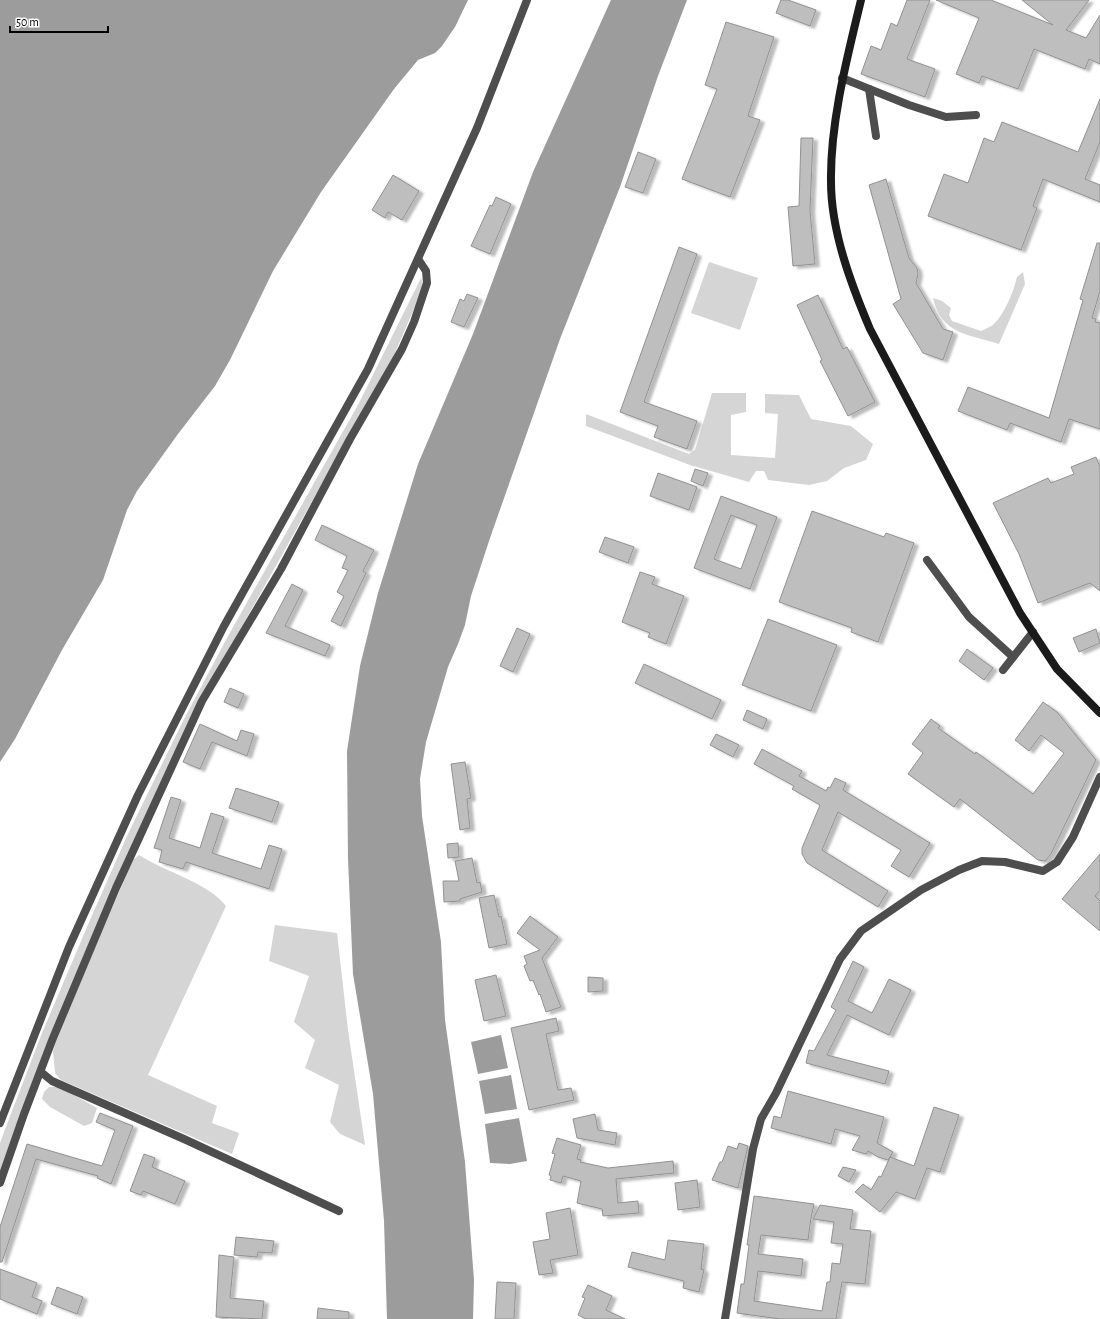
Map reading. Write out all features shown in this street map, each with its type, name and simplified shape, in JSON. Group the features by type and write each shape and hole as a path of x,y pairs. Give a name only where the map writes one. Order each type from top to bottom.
{"main road":[{"path":"861,0 842,78 830,183 835,217 851,282 877,343 1017,606 1057,669 1100,713"}],"street":[{"path":"0,1123 69,947 138,795 224,626 368,369 477,128 527,0"},
{"path":"842,78 909,105 946,117 976,115"},
{"path":"869,89 876,136"},
{"path":"0,1183 24,1114 116,888 202,701 281,569 350,440 402,349 420,308 427,283 426,271 418,259"},
{"path":"927,560 969,617 1013,657"},
{"path":"1003,670 1033,632"},
{"path":"733,1319 725,1317 753,1149 761,1119 776,1092 840,959 861,931 920,890 959,870 982,861 1005,862 1043,871 1057,862 1073,837 1100,777"},
{"path":"41,1072 52,1081 184,1139 339,1211"}],"shaded area":[{"path":"0,0 468,0 455,27 442,46 435,53 418,60 394,89 321,192 273,271 230,360 215,386 137,491 127,510 103,580 62,650 15,739 0,762"},
{"path":"611,0 687,0 658,76 620,187 560,339 490,538 471,596 465,625 448,667 426,742 420,779 422,816 441,942 445,1020 465,1162 474,1280 473,1319 387,1319 384,1221 373,1094 353,974 348,859 347,751 360,666 378,593 418,464 473,334 533,172"},
{"path":"709,262 758,278 740,330 691,313"},
{"path":"1023,272 1025,284 999,344 958,331 943,319 937,310 933,298 942,301 951,308 949,315 952,321 981,331 993,325 1001,315 1011,296 1017,277"},
{"path":"421,278 424,286 387,371 357,421 208,687 165,773 0,1179 0,1143 4,1132 42,1033 127,836 184,719 227,638 359,403"},
{"path":"712,393 746,393 746,412 731,415 731,455 775,458 778,414 765,413 765,394 799,395 811,419 851,426 873,444 866,460 844,468 827,481 809,485 768,480 764,471 756,471 749,482 690,465 586,426 586,414 689,454 695,450"},
{"path":"139,855 208,890 226,906 148,1075 217,1106 212,1123 239,1133 232,1154 61,1080 55,1073 53,1051 63,1021 133,860"},
{"path":"275,925 337,933 348,1030 365,1145 340,1134 330,1122 339,1085 305,1068 315,1040 294,1022 309,976 269,961"},
{"path":"501,1035 508,1068 478,1074 471,1042"},
{"path":"511,1075 517,1109 485,1114 479,1081"},
{"path":"49,1087 60,1087 97,1108 92,1123 84,1126 50,1107 42,1099 44,1092"},
{"path":"519,1118 527,1161 510,1164 490,1163 485,1124"}],"building":[{"path":"781,0 788,0 816,10 810,26 776,13"},
{"path":"907,0 930,0 907,59 935,69 925,97 861,74 871,46 881,50 891,23 897,26"},
{"path":"936,0 991,0 1053,25 1022,0 1089,0 1066,30 1086,38 1100,15 1100,64 1089,59 1085,69 1034,49 1018,89 982,76 979,83 956,74 979,18"},
{"path":"726,22 774,37 748,116 760,120 730,197 682,179 717,89 705,85"},
{"path":"1100,99 1100,142 1085,179 1100,185 1100,202 1043,179 1033,206 1037,208 1021,250 928,216 944,174 968,183 984,138 994,142 1002,122 1078,152"},
{"path":"801,138 813,138 810,211 815,264 793,266 788,207 799,206"},
{"path":"638,152 656,159 643,193 625,187"},
{"path":"393,175 419,191 402,220 388,212 385,218 372,210"},
{"path":"886,179 909,258 917,268 918,274 916,283 943,329 953,332 943,360 923,353 893,304 901,299 869,185"},
{"path":"496,197 511,204 490,254 471,246 490,205 492,206"},
{"path":"1097,243 1100,243 1100,291 1092,318 1096,319 1095,322 1100,323 1100,429 1069,419 1061,442 1010,423 1007,430 958,411 968,387 1049,418 1083,300 1080,299"},
{"path":"679,247 697,254 644,402 697,421 687,449 654,437 658,426 620,412"},
{"path":"467,294 478,298 464,327 451,322 460,299 464,301"},
{"path":"818,295 843,349 847,347 875,402 848,416 820,361 822,360 797,305"},
{"path":"1096,457 1100,467 1100,591 1090,583 1038,603 1019,554 993,503 1048,478 1051,483 1074,474 1071,467"},
{"path":"695,469 708,473 703,486 691,481"},
{"path":"658,473 697,487 689,510 650,496"},
{"path":"721,496 777,517 750,589 694,568","holes":["731,515 757,525 741,569 714,559"]},
{"path":"812,511 884,537 886,533 914,543 878,642 851,632 852,628 779,602"},
{"path":"322,525 374,550 363,571 366,573 341,626 331,621 344,596 337,592 348,570 342,568 347,556 315,540"},
{"path":"605,537 634,547 628,563 599,552"},
{"path":"640,572 655,577 652,584 684,596 666,644 648,637 650,633 622,622"},
{"path":"292,584 303,590 285,626 330,645 325,656 266,633"},
{"path":"768,619 837,645 811,711 742,685"},
{"path":"517,628 530,634 513,672 500,666"},
{"path":"1096,629 1100,643 1079,652 1073,638"},
{"path":"967,649 993,668 984,680 959,661"},
{"path":"644,664 721,700 712,719 635,683"},
{"path":"230,688 244,694 238,708 224,702"},
{"path":"1043,702 1057,712 1096,760 1051,854 1045,861 1038,860 960,799 954,807 908,774 923,753 912,744 931,719 940,726 938,728 975,754 976,752 1033,794 1064,753 1041,735 1029,751 1015,740"},
{"path":"747,710 767,719 763,729 743,720"},
{"path":"200,724 237,741 241,730 254,734 247,756 212,742 200,769 183,762"},
{"path":"716,734 739,745 733,757 710,745"},
{"path":"762,749 802,771 799,776 826,791 828,787 830,788 835,778 846,783 843,790 930,843 909,877 891,866 901,850 838,812 822,850 888,891 878,907 807,863 802,854 802,848 820,805 792,789 794,786 754,764"},
{"path":"465,762 471,798 467,799 470,828 460,830 451,764"},
{"path":"236,788 279,802 272,822 229,808"},
{"path":"171,797 181,800 169,838 200,848 211,813 224,817 212,853 261,869 269,845 282,849 269,889 186,862 183,869 159,862 162,850 154,848"},
{"path":"458,843 459,857 448,858 447,844"},
{"path":"1100,854 1100,890 1095,896 1100,901 1100,931 1062,899"},
{"path":"472,858 477,883 480,882 482,892 460,899 460,901 444,902 443,881 459,881 455,861"},
{"path":"494,895 499,917 501,916 507,944 489,948 479,898"},
{"path":"530,916 558,937 542,958 561,1007 546,1012 540,994 539,995 533,980 530,981 524,966 527,964 524,956 540,950 517,933"},
{"path":"853,961 864,967 848,1001 872,1013 889,979 911,990 889,1035 847,1015 827,1055 889,1071 885,1084 806,1063 809,1050 814,1051 836,1010 831,1007"},
{"path":"496,975 506,1016 484,1021 475,980"},
{"path":"588,977 603,978 603,991 588,992"},
{"path":"556,1018 559,1031 546,1034 558,1090 571,1088 574,1100 529,1110 511,1028"},
{"path":"788,1091 884,1117 877,1143 893,1152 888,1160 878,1157 868,1151 866,1154 852,1150 860,1136 835,1129 831,1144 771,1128 774,1116 781,1118"},
{"path":"934,1107 959,1115 940,1172 927,1168 915,1199 896,1192 880,1212 855,1192 863,1184 871,1190 879,1176 881,1177 890,1157 914,1166"},
{"path":"100,1113 133,1126 111,1184 97,1178 98,1176 36,1159 2,1262 0,1262 0,1227 27,1144 102,1166 115,1130 96,1122"},
{"path":"595,1114 598,1130 617,1133 615,1145 577,1138 573,1119"},
{"path":"557,1138 581,1145 577,1159 581,1160 580,1162 608,1168 673,1161 674,1173 616,1179 618,1203 638,1201 639,1213 603,1216 602,1209 577,1203 581,1181 563,1176 561,1183 550,1180 551,1176 549,1175 555,1154 552,1153"},
{"path":"739,1143 748,1146 738,1188 712,1180 720,1162 722,1162 728,1146 737,1149"},
{"path":"144,1154 155,1158 152,1167 185,1181 175,1204 143,1191 141,1195 130,1191"},
{"path":"843,1167 856,1170 849,1182 838,1176"},
{"path":"697,1180 700,1207 678,1210 675,1183"},
{"path":"754,1196 814,1204 808,1240 761,1235 758,1254 803,1259 801,1276 758,1271 754,1301 822,1311 827,1282 830,1282 832,1263 840,1264 843,1244 831,1243 834,1222 813,1219 820,1205 853,1210 850,1229 871,1231 865,1284 842,1282 836,1319 780,1319 737,1313 741,1284 744,1284 749,1245 747,1245"},
{"path":"570,1208 578,1255 550,1260 553,1273 539,1275 533,1242 550,1239 546,1213"},
{"path":"236,1237 274,1241 272,1253 258,1252 257,1257 234,1255"},
{"path":"668,1240 704,1244 701,1269 704,1270 699,1292 683,1288 684,1281 628,1267 632,1252 665,1260"},
{"path":"219,1255 234,1257 230,1298 264,1301 262,1319 216,1317"},
{"path":"0,1269 37,1283 32,1297 42,1301 37,1314 0,1299"},
{"path":"497,1282 516,1283 514,1319 495,1319"},
{"path":"588,1285 612,1296 606,1310 625,1319 586,1319 578,1315 585,1298 582,1297"},
{"path":"57,1287 83,1297 77,1314 51,1304"},
{"path":"318,1308 349,1312 349,1319 317,1319"}]}
